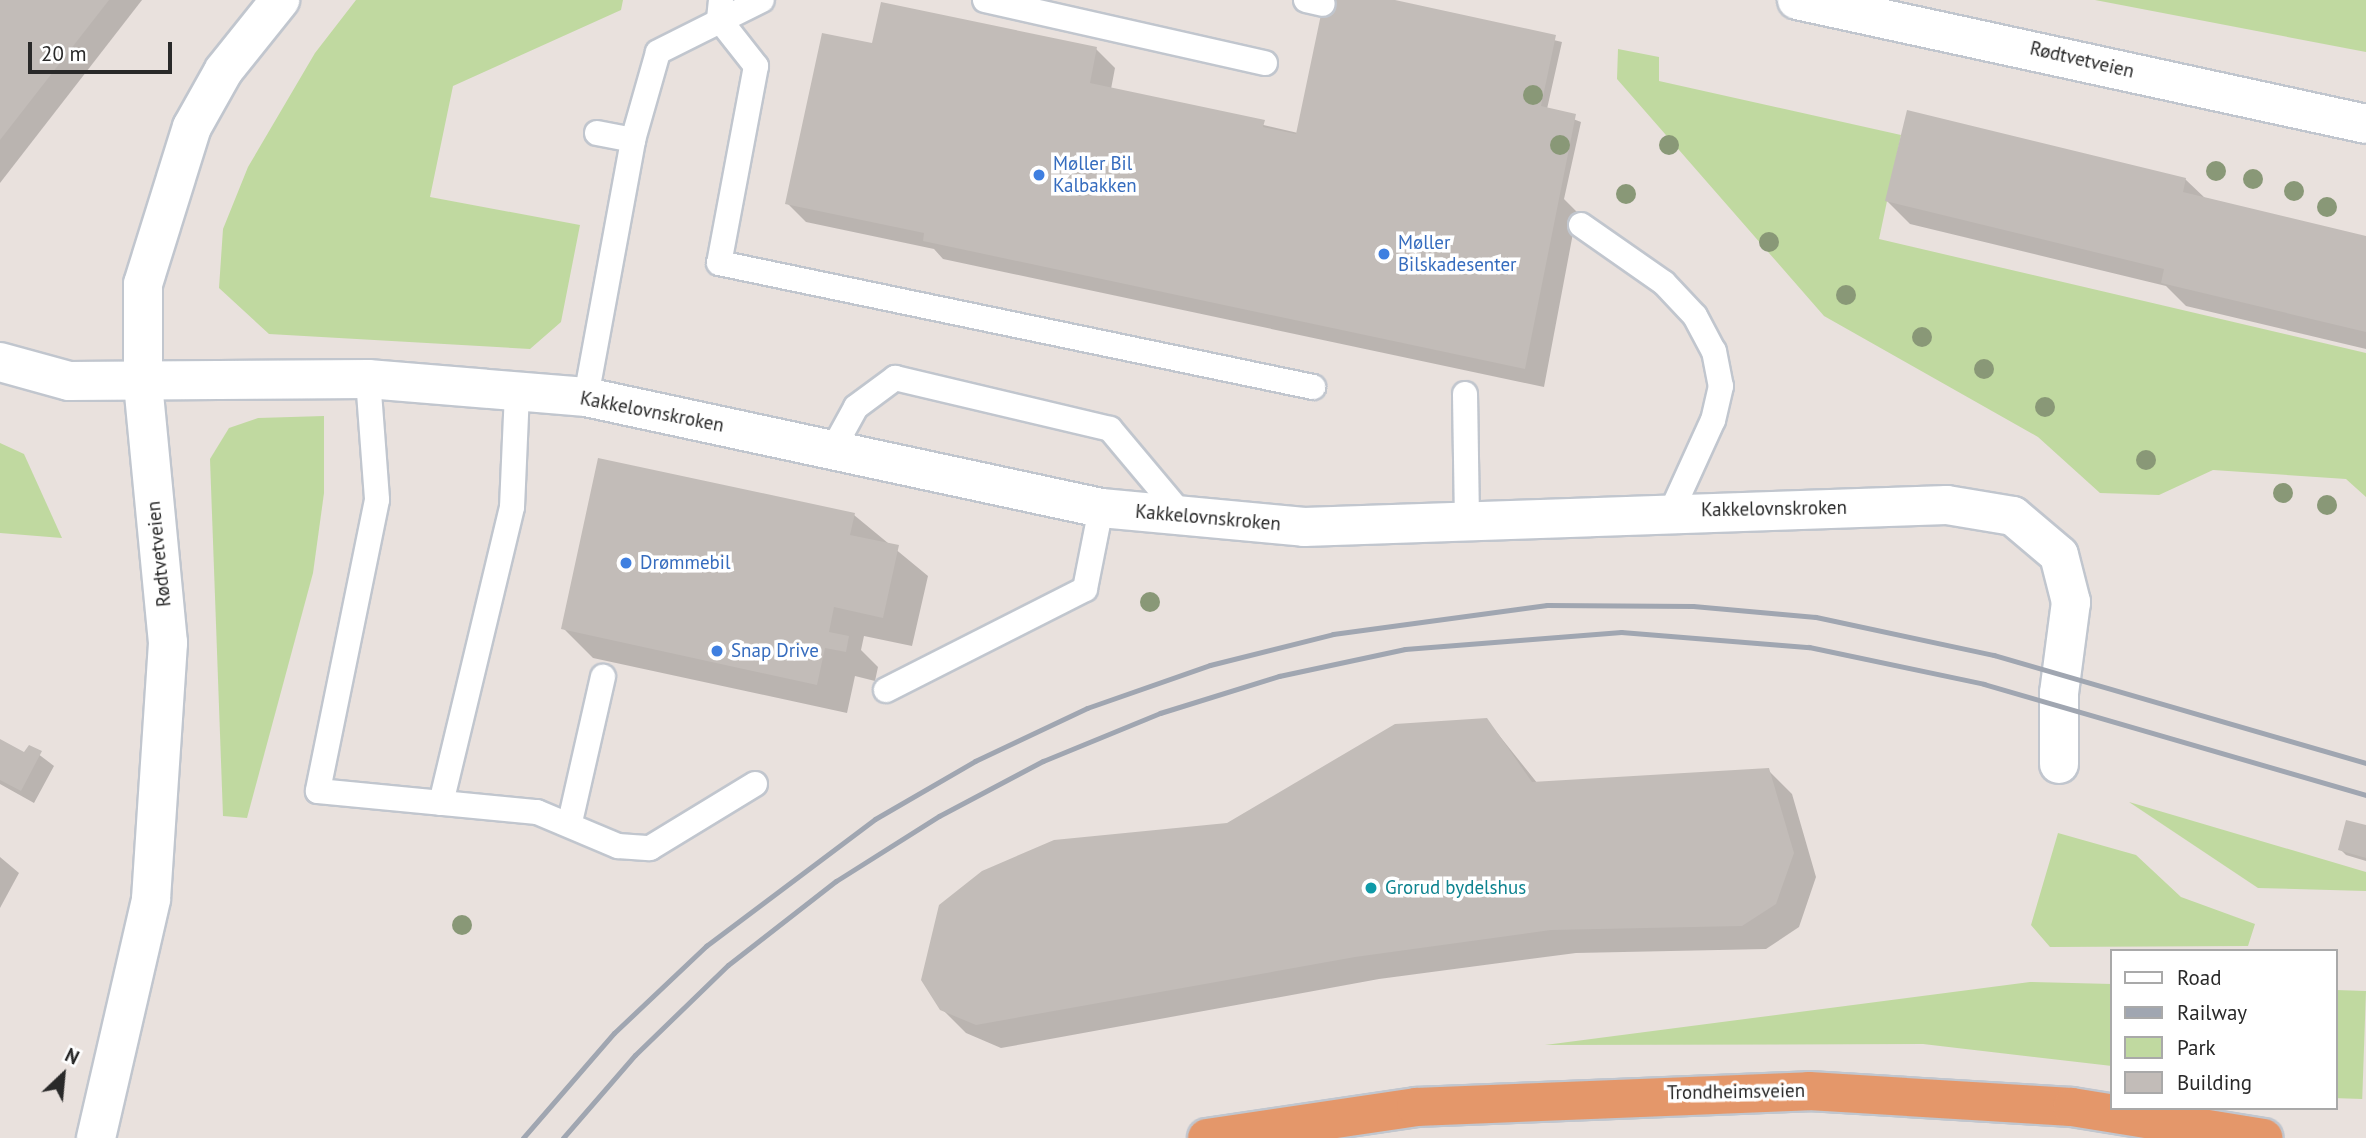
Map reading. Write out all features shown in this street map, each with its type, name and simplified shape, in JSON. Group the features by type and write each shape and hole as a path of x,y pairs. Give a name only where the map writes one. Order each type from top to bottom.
{"highway":[{"name":"Trondheimsveien","path":"1208,1138 1416,1107 1809,1091 2072,1107 2264,1138"}],"street":[{"name":"Rødtvetveien","path":"96,1138 151,899 168,643 143,382 143,284 169,186 223,70 280,0"},
{"name":"Rødtvetveien","path":"1814,2 2366,124"},
{"name":"Kakkelovnskroken","path":"0,362 69,380 143,382 368,379 586,397 1101,508 1304,527 1467,526 1671,512 1947,505 2013,516 2059,555 2071,602 2059,693 2059,764"}],"lane":[{"path":"586,397 633,140 658,52 720,10 762,0"},
{"path":"985,0 1265,63"},
{"path":"720,10 756,66 719,262 1313,387"},
{"path":"597,133 633,140"},
{"path":"1581,225 1664,283 1695,316 1714,352 1721,386 1713,420 1671,512"},
{"path":"833,449 856,407 895,378 1110,429 1183,516"},
{"path":"368,379 377,500 318,791 441,803 570,822 618,846 650,848 755,784"},
{"path":"441,803 512,507 517,391"},
{"path":"1465,394 1467,526"},
{"path":"886,690 1085,589 1101,508"},
{"path":"570,822 603,677"}],"green space":[{"path":"356,0 623,0 621,10 453,86 430,197 580,225 561,322 530,349 269,334 219,288 223,229 248,167 315,53"},
{"path":"2095,0 2366,0 2366,52"},
{"path":"1618,49 1659,57 1659,81 1901,135 1879,239 2366,353 2366,497 2346,479 2213,470 2159,495 2100,493 2038,437 1824,316 1617,79"},
{"path":"324,416 324,493 313,573 247,818 223,816 210,459 229,428 258,418"},
{"path":"0,443 24,454 62,538 0,533"},
{"path":"2129,802 2366,872 2366,891 2258,888"},
{"path":"2058,833 2136,855 2181,897 2255,924 2248,946 2050,947 2031,925"},
{"path":"2030,982 2110,984 2110,1066 1923,1044 1545,1045"},
{"path":"2338,990 2366,991 2362,1099 2338,1098"}],"building":[{"path":"0,0 109,0 0,140"},
{"path":"1324,0 1395,0 1556,35 1541,106 1576,114 1525,369 923,241 924,233 785,204 822,33 872,43 881,2 1097,47 1090,83 1265,120 1263,127 1296,134"},
{"path":"1907,110 2186,178 2183,192 2366,236 2366,332 2161,283 2164,269 1885,201"},
{"path":"598,458 855,513 850,535 899,545 883,618 834,607 829,632 849,636 846,652 825,648 817,685 561,629"},
{"name":"Grorud bydelshus","path":"1487,718 1532,782 1769,768 1794,853 1776,904 1742,926 1551,930 1355,957 976,1025 940,1010 921,980 939,905 982,871 1054,840 1227,823 1395,724"},
{"path":"0,739 24,752 29,745 42,751 21,791 0,780"},
{"path":"2346,820 2366,825 2366,858 2338,850"}],"railway":[{"path":"523,1138 614,1033 706,946 875,819 975,761 1087,708 1210,665 1333,634 1547,605 1693,606 1816,617 1994,655 2366,763"},
{"path":"563,1138 635,1055 728,965 836,881 939,816 1043,761 1160,713 1279,676 1405,649 1621,632 1809,647 1984,684 2366,795"}],"place":[{"name":"Møller Bil Kalbakken","path":"1039,175"},
{"name":"Møller Bilskadesenter","path":"1384,254"},
{"name":"Drømmebil","path":"626,563"},
{"name":"Snap Drive","path":"717,651"},
{"name":"Grorud bydelshus","path":"1371,888"}]}
